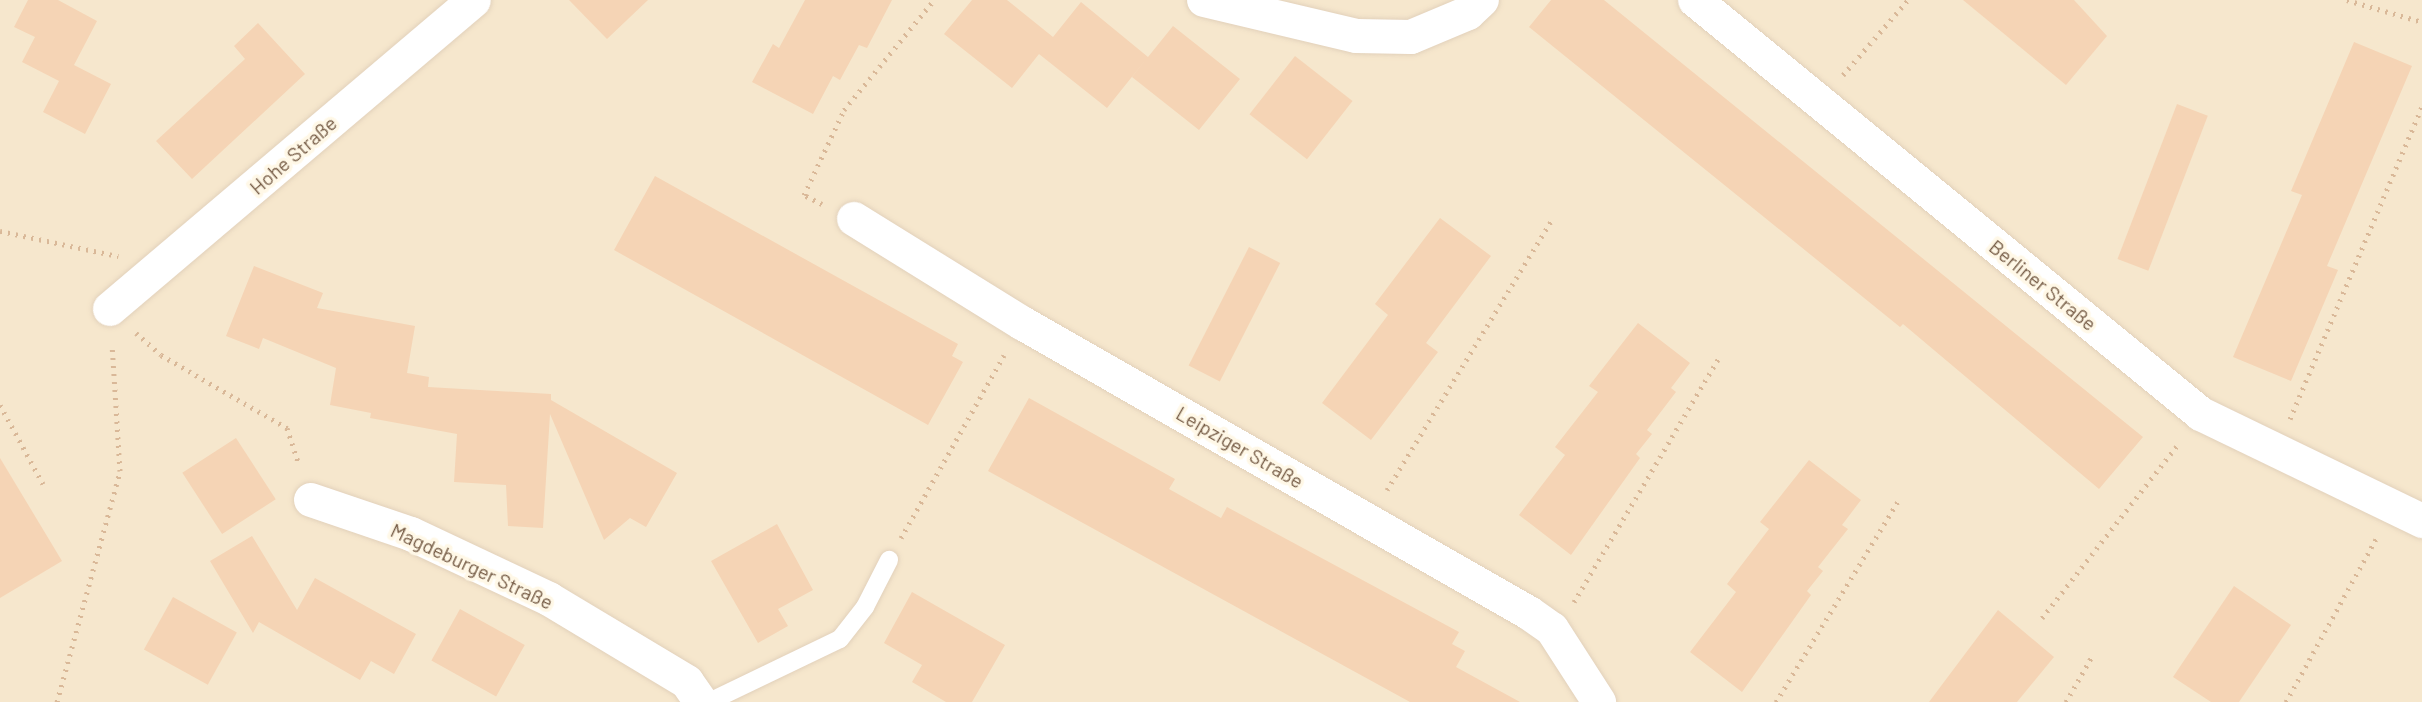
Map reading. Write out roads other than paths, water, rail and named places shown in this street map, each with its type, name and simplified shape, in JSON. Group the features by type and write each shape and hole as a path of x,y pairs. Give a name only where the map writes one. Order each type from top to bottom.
{"street":[{"name":"Hohe Straße","path":"110,309 474,0"},
{"path":"1204,0 1356,36 1411,37 1468,13 1482,0"},
{"name":"Berliner Straße","path":"1695,0 2201,414 2407,515"},
{"name":"Leipziger Straße","path":"854,219 1022,323 1529,613 1552,629 1599,702"},
{"name":"Magdeburger Straße","path":"311,500 411,534 549,599 687,682 701,702"}],"lane":[{"path":"709,702 840,639 865,607 889,560"}]}
